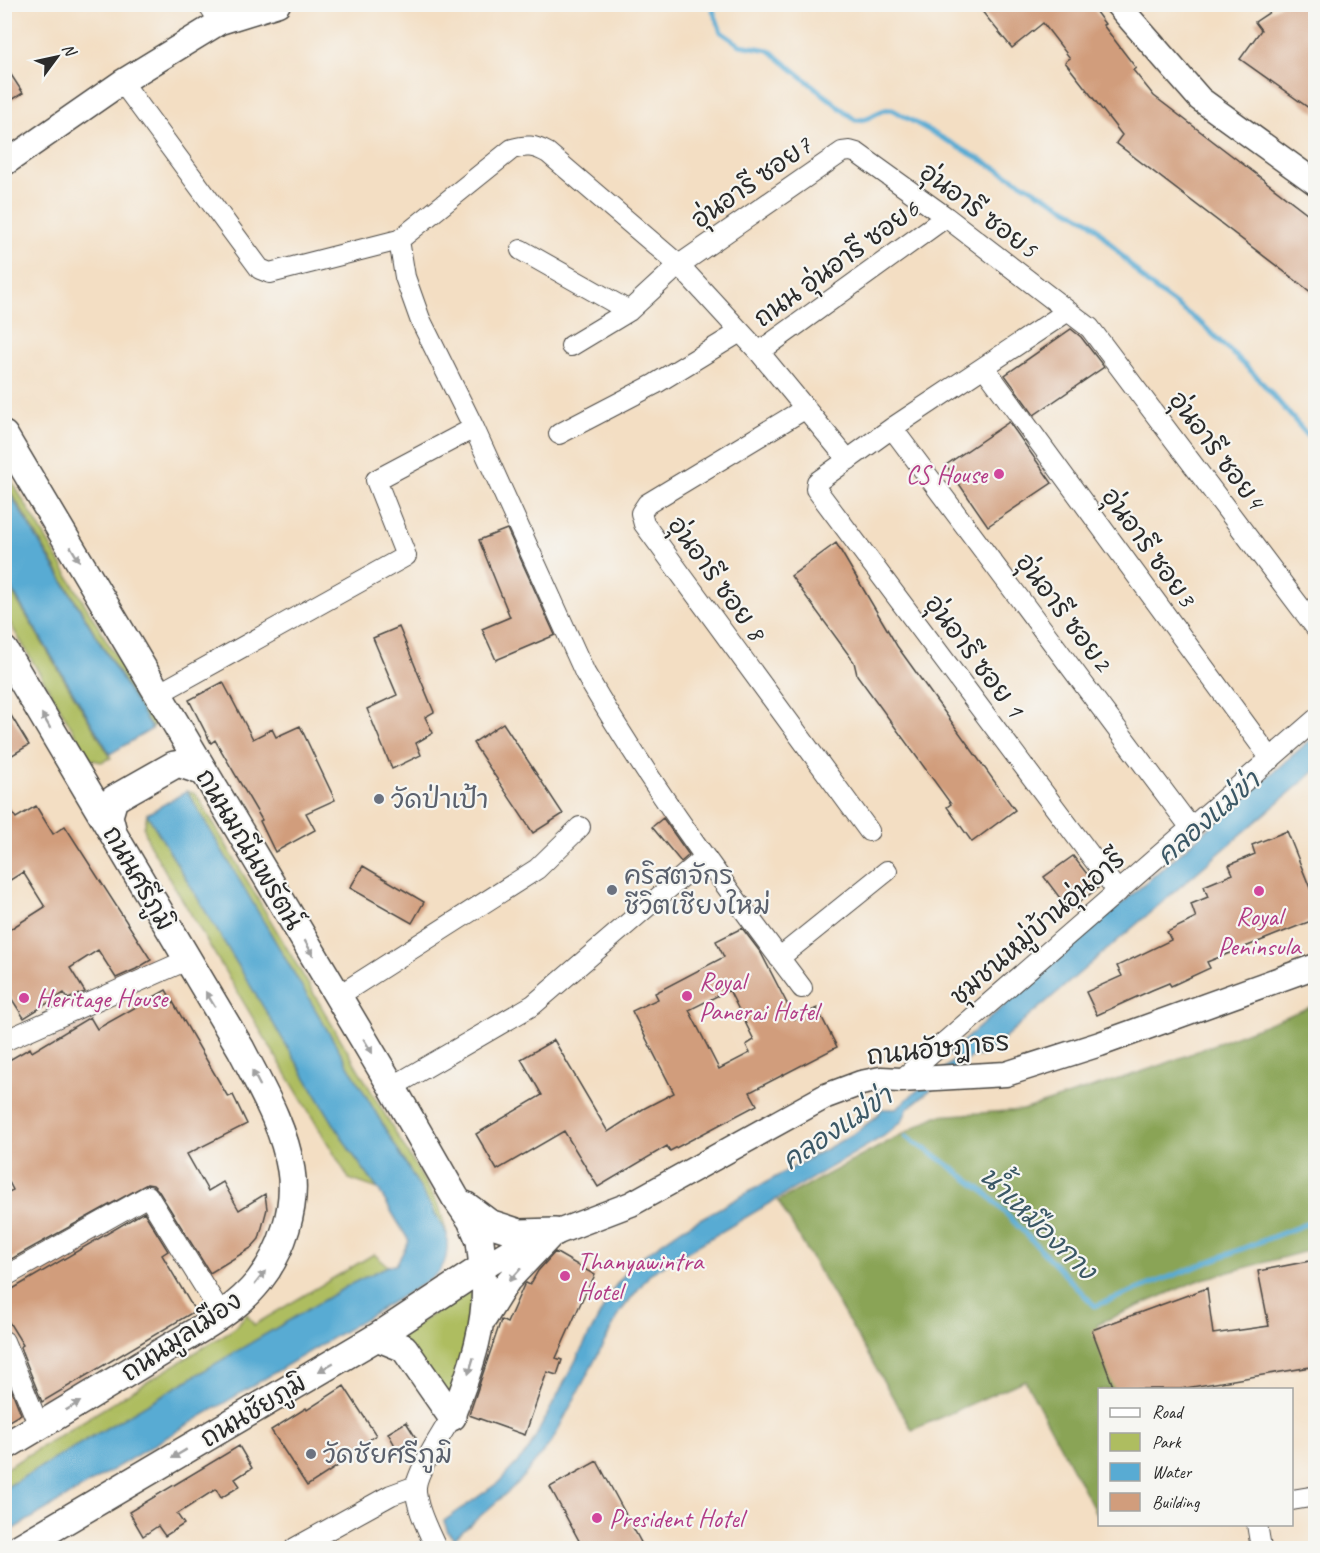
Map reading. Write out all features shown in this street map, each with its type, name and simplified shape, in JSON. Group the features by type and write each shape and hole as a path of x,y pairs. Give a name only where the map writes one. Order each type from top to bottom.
{"main road":[{"name":"ถนนมณีนพรัตน์","path":"4,435 392,1087 454,1197 477,1231 482,1249 483,1267"},
{"name":"ถนนศรีภูมิ","path":"4,650 241,1049 272,1108"},
{"path":"76,772 86,781 104,786 164,752 168,746 174,722"},
{"path":"114,837 109,816 114,799 174,765 181,764 204,772"},
{"name":"ถนนมูลเมือง","path":"4,1447 222,1315 258,1282 272,1263 290,1213 292,1171 284,1137 272,1108"},
{"path":"454,1197 474,1214 498,1226 520,1233 555,1232"},
{"path":"440,1296 461,1266 464,1251 462,1227 454,1197"},
{"name":"ถนนชัยภูมิ","path":"26,1547 377,1338 483,1267"},
{"path":"377,1338 404,1348 452,1417"}],"street":[{"path":"4,164 122,82 214,13 278,4"},
{"path":"1117,4 1200,99 1316,183"},
{"path":"122,82 260,268 270,273 399,240 512,149 536,146 548,153 679,265 759,352 848,460"},
{"name":"อุ่นอารี ซอย7","path":"571,345 629,311 679,265 842,153 850,151 857,153"},
{"name":"อุ่นอารี ซอย5","path":"857,153 946,217 1068,311"},
{"name":"ถนน อุ่นอารี ซอย6","path":"759,352 946,217"},
{"path":"399,240 405,277 420,319 474,428 585,673 604,706 704,858 802,988"},
{"path":"522,250 629,311"},
{"name":"อุ่นอารี ซอย 1","path":"1068,311 848,460 817,482 816,489 1118,892"},
{"name":"อุ่นอารี ซอย4","path":"1068,311 1090,328 1103,343 1316,628"},
{"path":"559,434 655,384 740,332"},
{"name":"อุ่นอารี ซอย3","path":"984,367 1271,759"},
{"name":"อุ่นอารี ซอย 8","path":"806,408 647,504 641,513 644,524 869,831"},
{"path":"158,694 406,556 376,480 474,428"},
{"name":"อุ่นอารี ซอย2","path":"892,429 1191,828"},
{"name":"ชุมชนหมู่บ้านอุ่นอารี","path":"912,1079 1118,892 1316,719"},
{"path":"338,996 537,869 580,827"},
{"path":"392,1087 533,1005 704,858"},
{"path":"779,958 887,871"},
{"path":"4,1041 187,960"},
{"name":"ถนนอัษฎาธร","path":"483,1267 511,1251 555,1232 631,1204 826,1096 861,1083 881,1079 1006,1074 1100,1044 1316,966"},
{"path":"4,1277 148,1196 222,1315"},
{"path":"482,1323 508,1281 555,1232"},
{"path":"436,1548 425,1524 416,1486 433,1449 452,1417 471,1368 482,1323 486,1288 483,1267"},
{"path":"4,1341 39,1426"},
{"path":"295,1548 391,1495 416,1486"},
{"path":"1293,1500 1316,1496"},
{"path":"1257,1526 1261,1548"}],"green space":[{"path":"4,468 155,722 152,729 5,482"},
{"path":"5,580 111,758 101,762 90,759 5,615"},
{"path":"187,791 196,794 439,1206 447,1234"},
{"path":"147,814 349,1149 378,1189 349,1179 149,844 144,828"},
{"path":"1315,1005 1315,1249 1199,1280 1097,1324 1119,1388 1098,1388 1098,1517 1025,1380 912,1430 778,1201 936,1116 1023,1110 1162,1065"},
{"path":"374,1254 388,1266 351,1284 5,1488 5,1469 232,1330 247,1314 254,1325"},
{"path":"478,1285 451,1404 397,1337"}],"water":[{"path":"4,484 152,729 110,754 5,578"},
{"path":"1315,736 1315,771 983,1056 973,1056 908,1108 902,1121 884,1136 651,1273 621,1311 552,1441 519,1482 454,1539 448,1532 444,1521 499,1482 528,1451 614,1288 634,1262 682,1229 855,1133 877,1116 882,1109 895,1109 959,1056 947,1055"},
{"path":"187,791 447,1234 445,1259 440,1270 431,1279 5,1534 5,1488 351,1284 388,1266 396,1265 409,1241 378,1189 349,1149 147,814"}],"building":[{"path":"976,4 1090,4 1136,68 1133,70 1154,96 1316,220 1316,296 1116,143 1122,135 1065,62 1070,58 1043,23 1012,48"},
{"path":"1282,4 1316,4 1316,113 1240,59 1261,30 1255,22"},
{"path":"4,64 23,93 4,105"},
{"path":"1071,329 1081,337 1104,367 1034,415 1005,375"},
{"name":"CS House","path":"1009,422 1052,483 988,526 946,465"},
{"path":"507,529 555,635 496,660 482,629 510,617 479,540"},
{"path":"836,543 897,646 1015,810 972,842 947,807 951,804 857,675 854,662 791,576"},
{"path":"399,627 434,712 425,717 433,733 416,743 421,755 392,769 367,709 397,695 373,638"},
{"path":"223,682 253,739 272,729 276,737 300,726 335,800 306,813 315,830 275,852 260,821 262,820 215,740 211,743 189,700"},
{"path":"4,704 29,745 4,760"},
{"path":"503,723 563,814 533,833 473,743"},
{"path":"4,801 16,818 36,806 53,834 65,826 151,960 116,978 98,950 70,968 85,992 68,999 64,993 24,1018 4,987 4,933 45,907 23,872 4,884"},
{"path":"663,818 689,855 681,862 652,827"},
{"name":"Royal Peninsula","path":"1287,831 1316,903 1316,919 1207,962 1210,968 1171,986 1169,983 1152,990 1097,1015 1086,992 1122,976 1117,966 1171,940 1167,932 1196,918 1191,904 1208,897 1204,886 1233,874 1229,865 1255,854 1252,845"},
{"path":"1073,856 1098,888 1069,910 1044,877"},
{"path":"363,866 424,902 412,923 350,888"},
{"path":"742,928 761,953 795,1019 817,1008 837,1047 750,1092 757,1105 670,1151 667,1146 598,1187 564,1131 497,1170 476,1134 542,1095 521,1059 554,1040 608,1132 643,1109 674,1093 632,1011 658,999 655,993 724,957 716,941","holes":["729,990 754,1040 746,1045 750,1053 719,1069 689,1010"]},
{"path":"166,990 228,1097 233,1095 247,1124 187,1154 208,1191 223,1182 239,1210 265,1194 267,1209 259,1239 251,1248 210,1273 158,1190 153,1185 147,1184 4,1263 4,1194 13,1190 4,1172 4,1063 30,1048 32,1052 90,1017 97,1029"},
{"path":"144,1212 168,1251 162,1255 195,1311 42,1402 20,1347 23,1345 4,1314 4,1294"},
{"path":"555,1252 595,1275 556,1358 562,1360 557,1375 547,1372 525,1435 469,1415 501,1320 507,1323 524,1285 526,1283 530,1285 538,1271"},
{"path":"1310,1261 1316,1289 1316,1366 1186,1388 1114,1388 1092,1330 1207,1288 1213,1334 1269,1326 1258,1271"},
{"path":"10,1386 21,1414 4,1424 4,1389"},
{"path":"344,1386 376,1435 339,1460 341,1464 307,1486 271,1430"},
{"path":"406,1422 416,1438 397,1449 388,1433"},
{"path":"239,1446 252,1468 235,1479 240,1486 221,1498 216,1489 177,1514 184,1524 165,1536 158,1526 143,1536 129,1512"},
{"name":"President Hotel","path":"597,1461 644,1548 583,1548 550,1487"}],"waterway":[{"path":"716,4 713,10 721,32 740,45 769,50 855,120 865,119 891,109 1091,222 1148,284 1202,324 1258,378 1316,445"},
{"name":"น้ำเหมืองกาง","path":"906,1137 939,1158 987,1194 1095,1306 1316,1220"},
{"name":"คลองแม่ข่า","path":"413,1548 428,1541"}],"place":[{"name":"CS House","path":"999,474"},
{"name":"วัดป่าเป้า","path":"379,799"},
{"name":"คริสตจักร ชีวิตเชียงใหม่","path":"612,890"},
{"name":"Royal Peninsula","path":"1259,891"},
{"name":"Royal Panerai Hotel","path":"687,996"},
{"name":"Heritage House","path":"24,998"},
{"name":"Thanyawintra Hotel","path":"565,1276"},
{"name":"วัดชัยศรีภูมิ","path":"311,1454"},
{"name":"President Hotel","path":"597,1518"}]}
